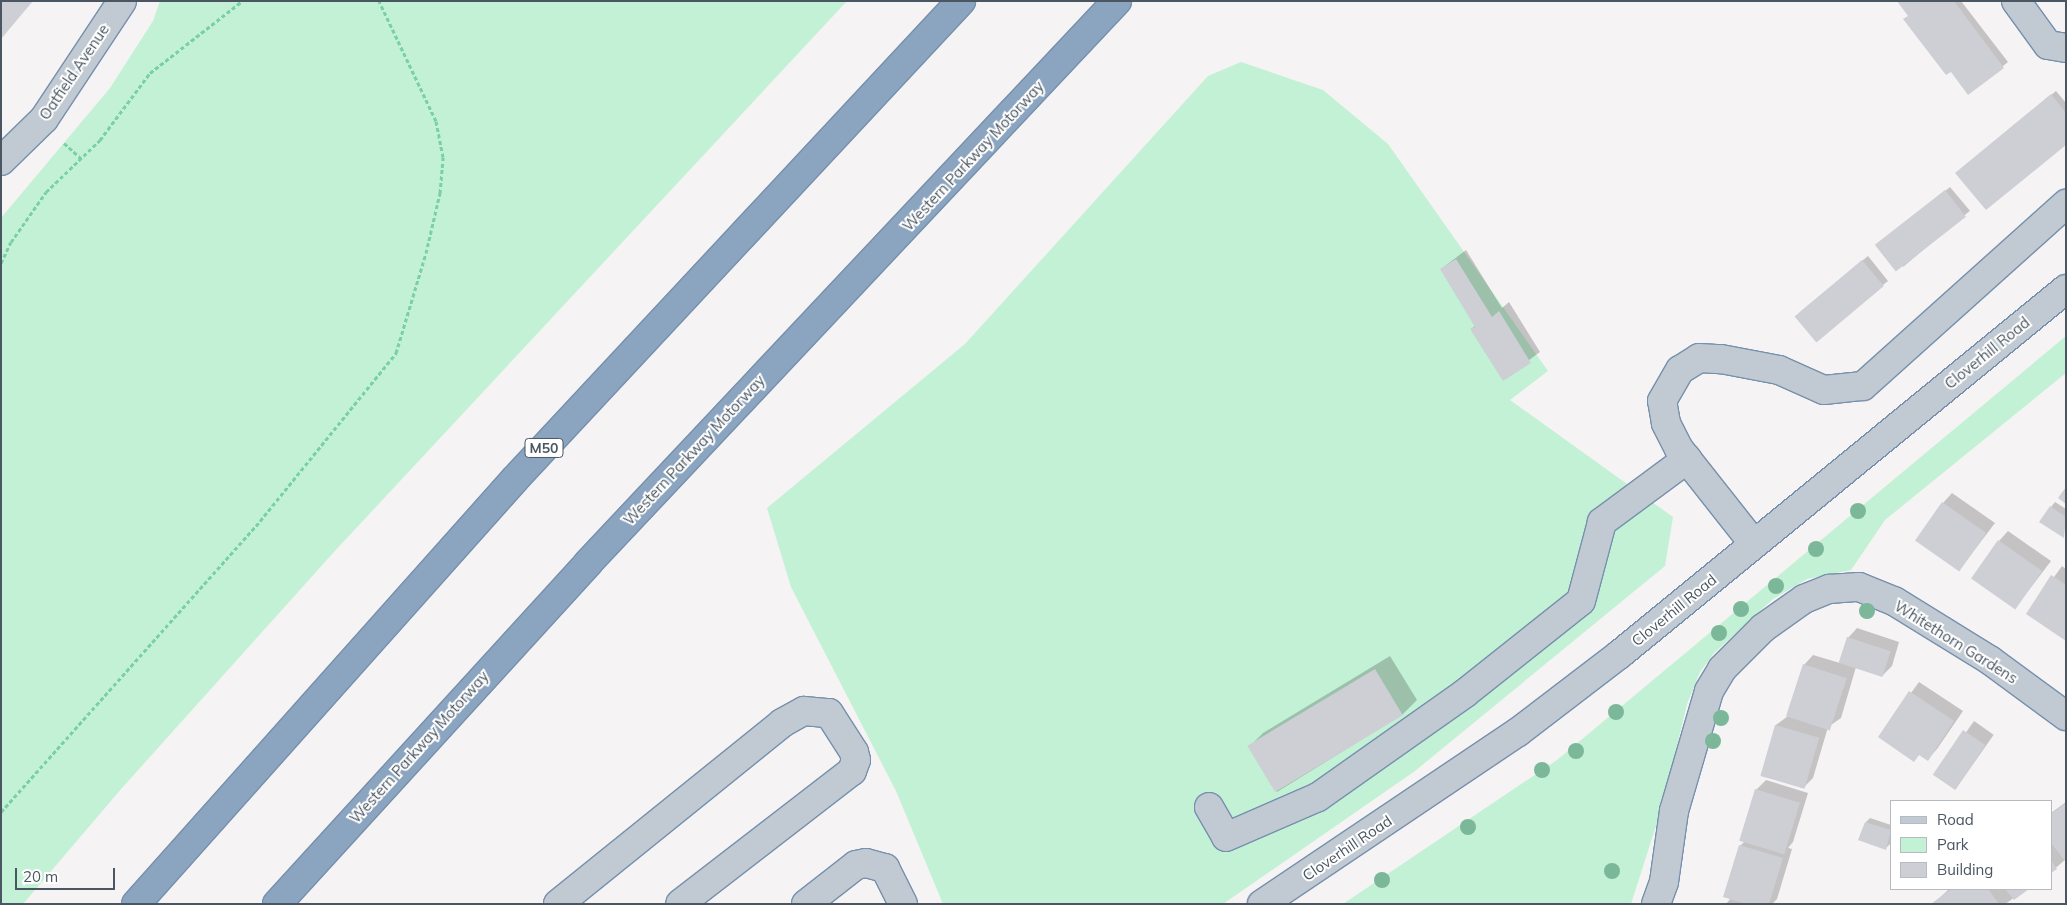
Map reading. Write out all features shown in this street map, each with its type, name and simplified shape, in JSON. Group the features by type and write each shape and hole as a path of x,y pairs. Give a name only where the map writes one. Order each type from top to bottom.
{"highway":[{"name":"M50","path":"136,904 515,479 961,1"},
{"name":"Western Parkway Motorway","path":"277,904 588,562 1117,1"}],"street":[{"name":"Oatfield Avenue","path":"1,161 44,119 122,1"},
{"path":"2016,1 2048,45 2066,48"},
{"path":"1754,544 1687,459 1666,423 1662,401 1680,370 1699,358 1721,359 1779,370 1824,390 1863,386 2066,204"},
{"name":"Cloverhill Road","path":"1262,904 1518,732 1754,544 2066,289"},
{"path":"1209,807 1226,837 1318,797 1464,694 1581,601 1602,522 1687,459"},
{"name":"Whitethorn Gardens","path":"1656,904 1664,882 1674,811 1709,691 1722,668 1763,628 1804,599 1830,589 1859,587 1894,601 1991,661 2066,716"},
{"path":"558,904 782,723 804,711 828,714 854,752 856,760 852,771 680,904"},
{"path":"806,904 856,865 866,863 885,868 904,904"}],"path":[{"path":"1,263 11,242 46,192 100,140 150,73 242,1"},
{"path":"1,812 256,526 396,353 426,253 440,193 443,157 436,121 379,1"},
{"path":"64,143 82,159"}],"green space":[{"path":"160,1 847,1 333,553 122,788 23,904 1,904 1,218 110,88 153,21"},
{"path":"1241,62 1323,90 1388,144 1548,371 1510,400 1673,517 1665,566 1415,771 1223,904 943,904 896,791 791,587 767,508 965,344 1208,76"},
{"path":"2066,336 2066,373 1885,520 1851,570 1807,579 1773,599 1714,653 1700,672 1687,704 1663,804 1631,904 1343,904 1557,760"}],"building":[{"path":"1,1 33,1 1,39"},
{"path":"1897,1 1954,1 2004,68 1968,95 1951,72 1946,75 1903,19 1908,16"},
{"path":"2051,94 2066,113 2066,145 1986,210 1955,173"},
{"path":"1945,190 1966,217 1896,272 1875,245"},
{"path":"1456,259 1492,317 1499,311 1531,363 1503,381 1470,329 1475,327 1440,269"},
{"path":"1862,260 1884,286 1816,343 1795,317"},
{"path":"2066,487 2066,504 2058,498"},
{"path":"1942,502 1986,533 1959,571 1915,541"},
{"path":"2050,506 2066,517 2064,538 2039,522"},
{"path":"1998,540 2042,571 2015,609 1971,579"},
{"path":"2051,575 2066,585 2066,641 2026,614"},
{"path":"1847,637 1891,651 1882,677 1839,663"},
{"path":"1803,664 1847,678 1830,731 1786,716"},
{"path":"1375,669 1403,715 1275,792 1247,746"},
{"path":"1909,691 1954,721 1928,761 1919,755 1914,762 1878,737"},
{"path":"1775,725 1819,738 1805,789 1760,776"},
{"path":"1963,730 1985,745 1955,790 1933,775"},
{"path":"1755,789 1800,803 1784,854 1739,841"},
{"path":"2066,803 2065,861 2052,844 2052,813"},
{"path":"1865,822 1890,830 1886,850 1858,840"},
{"path":"1739,845 1783,858 1769,904 1746,904 1723,897"},
{"path":"2052,862 2057,869 2052,872"},
{"path":"1950,890 1989,890 1999,904 1931,904"},
{"path":"2006,890 2028,890 2014,900"}]}
